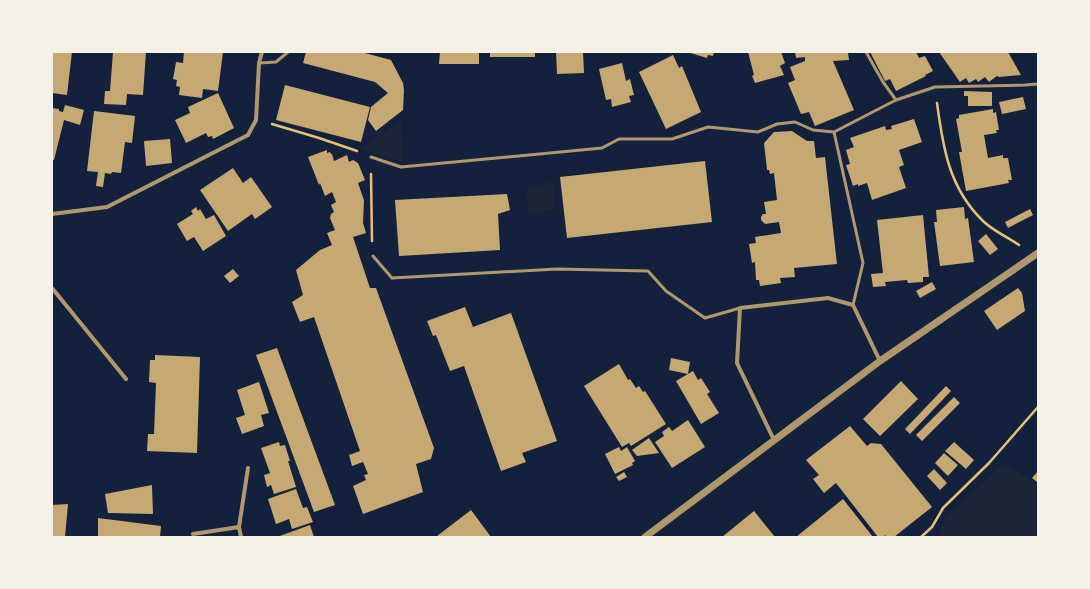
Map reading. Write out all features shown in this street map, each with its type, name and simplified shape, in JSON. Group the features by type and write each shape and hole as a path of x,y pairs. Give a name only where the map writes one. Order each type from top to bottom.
{"street":[{"path":"52,214 107,207 248,135 256,120 259,63 262,52"},
{"path":"648,536 880,361 1037,255"},
{"path":"52,288 126,379"},
{"path":"774,440 737,363 740,308 828,298 853,305 880,361"},
{"path":"241,537 239,527 248,468"},
{"path":"193,534 239,527"}],"lane":[{"path":"259,63 276,62 288,52"},
{"path":"866,52 883,82 896,100"},
{"path":"371,157 401,167 602,148 619,139 672,139 708,127 758,132 777,124 795,122 813,130 834,132 896,100 935,87 1038,84"},
{"path":"834,132 862,263 853,305"},
{"path":"373,256 392,278 557,269 648,271 666,291 705,318 740,308"}],"path":[{"path":"935,87 943,143 953,179 968,205 984,223 1037,255"},
{"path":"256,120 319,138 371,157 373,256"},
{"path":"921,537 932,527 943,508 989,463 1038,407"}],"shaded area":[{"path":"401,121 403,162 361,149"},
{"path":"554,180 555,210 528,213 526,192"},
{"path":"1004,464 1038,484 1038,537 938,537 945,517"}],"building":[{"path":"52,52 72,52 67,95 52,93"},
{"path":"113,52 146,52 143,95 127,94 126,105 104,104 105,91 110,91"},
{"path":"184,52 223,52 218,91 203,89 202,98 179,95 180,87 176,86 177,80 173,79 176,62 183,63"},
{"path":"306,52 361,52 391,60 403,83 403,110 376,131 368,120 371,107 388,93 375,82 303,63"},
{"path":"440,52 479,52 479,64 439,64"},
{"path":"490,52 535,52 535,57 490,57"},
{"path":"556,52 583,52 584,73 557,74"},
{"path":"687,52 714,52 713,56 708,55 707,58"},
{"path":"748,52 781,52 785,63 780,66 784,75 755,83 752,76 754,75"},
{"path":"795,52 848,53 849,60 833,61 854,110 815,126 809,112 801,114 788,83 795,80 790,67 805,61 805,57 796,58"},
{"path":"870,52 916,52 919,58 925,56 933,71 896,91 890,79 885,81"},
{"path":"939,52 1008,52 1021,75 997,76 989,82 985,77 978,82 976,79 969,83 966,78 960,82"},
{"path":"673,55 679,68 682,66 701,112 666,129 639,72"},
{"path":"622,63 626,81 630,79 634,95 629,96 631,102 612,107 611,99 606,100 599,69"},
{"path":"285,85 370,107 361,142 276,120"},
{"path":"964,91 992,92 992,106 968,106 968,96 964,96"},
{"path":"218,93 234,128 213,139 212,136 208,137 206,133 186,143 175,120 190,113 188,107"},
{"path":"1023,97 1026,109 1002,114 999,102"},
{"path":"65,105 84,110 80,125 64,120 54,160 52,160 52,108 59,109 59,111 63,112"},
{"path":"993,109 993,113 996,112 999,130 996,130 997,133 984,135 988,158 1003,155 1003,158 1008,158 1012,180 1008,180 1009,183 966,191 959,152 962,152 956,119 959,118 959,115"},
{"path":"94,111 135,116 132,143 125,142 121,173 105,173 103,187 96,186 98,172 87,171"},
{"path":"914,119 922,142 899,150 904,165 899,167 906,188 872,200 867,183 853,186 846,165 850,164 846,150 854,147 850,138 885,126 886,130 892,129 891,126"},
{"path":"792,131 807,141 814,141 816,158 825,157 837,264 794,268 795,277 780,278 781,283 760,286 759,280 756,280 755,262 752,263 749,244 756,243 755,237 781,233 779,222 765,224 761,220 763,214 766,214 764,202 777,200 774,173 770,174 769,170 767,170 764,143 774,132"},
{"path":"170,139 172,163 146,166 144,141"},
{"path":"327,150 327,153 330,152 332,154 334,161 347,155 349,162 353,160 358,163 365,180 358,183 364,200 363,223 366,233 353,237 370,288 376,288 434,448 431,459 416,464 423,492 363,514 353,486 366,480 364,475 368,474 363,462 352,466 349,455 360,451 314,317 300,322 292,302 303,295 296,270 320,250 332,245 327,233 335,230 330,218 331,214 334,212 331,205 336,202 332,192 325,196 308,157"},
{"path":"705,161 712,222 567,238 560,177"},
{"path":"233,168 243,183 251,177 272,207 255,219 252,214 228,231 200,190"},
{"path":"507,194 510,210 498,214 500,250 399,256 395,200"},
{"path":"196,207 198,211 200,209 206,219 214,215 226,236 203,251 194,237 187,241 177,224 193,214 191,211"},
{"path":"964,207 965,219 968,218 974,262 940,266 934,222 937,222 936,210"},
{"path":"1030,209 1033,215 1008,228 1005,222"},
{"path":"923,215 929,277 923,277 923,282 908,283 907,280 885,282 886,286 873,287 871,274 883,273 877,220"},
{"path":"986,234 998,249 990,255 978,241"},
{"path":"233,269 239,276 230,283 224,276"},
{"path":"932,282 936,289 920,298 916,291"},
{"path":"1018,288 1022,293 1025,311 997,330 984,311"},
{"path":"465,307 473,327 511,313 557,441 522,453 526,462 501,471 464,366 450,371 436,335 433,336 427,321"},
{"path":"277,348 335,505 314,512 256,355"},
{"path":"155,355 200,357 197,453 147,451 148,434 154,434 156,383 149,382 150,360 155,360"},
{"path":"671,358 690,362 688,374 669,370"},
{"path":"619,364 628,380 630,379 636,388 639,386 643,392 645,391 666,424 631,446 629,443 622,447 584,386"},
{"path":"693,371 698,380 701,378 710,392 707,394 719,413 701,424 676,381"},
{"path":"901,381 918,399 880,436 863,419"},
{"path":"259,382 269,413 261,415 264,426 242,434 236,418 245,415 237,390"},
{"path":"946,386 951,391 910,434 905,429"},
{"path":"954,397 960,403 922,441 916,435"},
{"path":"688,420 705,447 672,468 655,442 664,436 662,432 669,427 672,431"},
{"path":"850,426 867,446 871,443 881,444 932,507 894,537 886,537 885,535 883,537 878,537 836,483 824,493 813,479 819,475 806,460"},
{"path":"649,438 659,453 637,456 632,450"},
{"path":"279,442 280,446 285,445 296,487 274,494 271,485 267,487 264,475 270,473 261,448"},
{"path":"954,442 974,460 966,469 945,451"},
{"path":"619,447 621,451 627,447 635,461 632,463 633,465 615,474 605,454"},
{"path":"944,453 958,465 948,476 935,463"},
{"path":"934,469 947,483 940,490 927,476"},
{"path":"1038,471 1038,483 1032,478"},
{"path":"624,472 627,477 619,481 616,477"},
{"path":"152,485 153,514 108,513 105,494"},
{"path":"296,489 303,508 307,507 313,522 292,529 289,519 276,524 268,499"},
{"path":"843,499 873,537 796,537"},
{"path":"68,504 65,537 52,537 52,505"},
{"path":"471,510 491,537 437,536"},
{"path":"754,511 775,537 722,537"},
{"path":"98,518 161,526 160,537 98,537"},
{"path":"310,525 314,537 277,537"}]}
